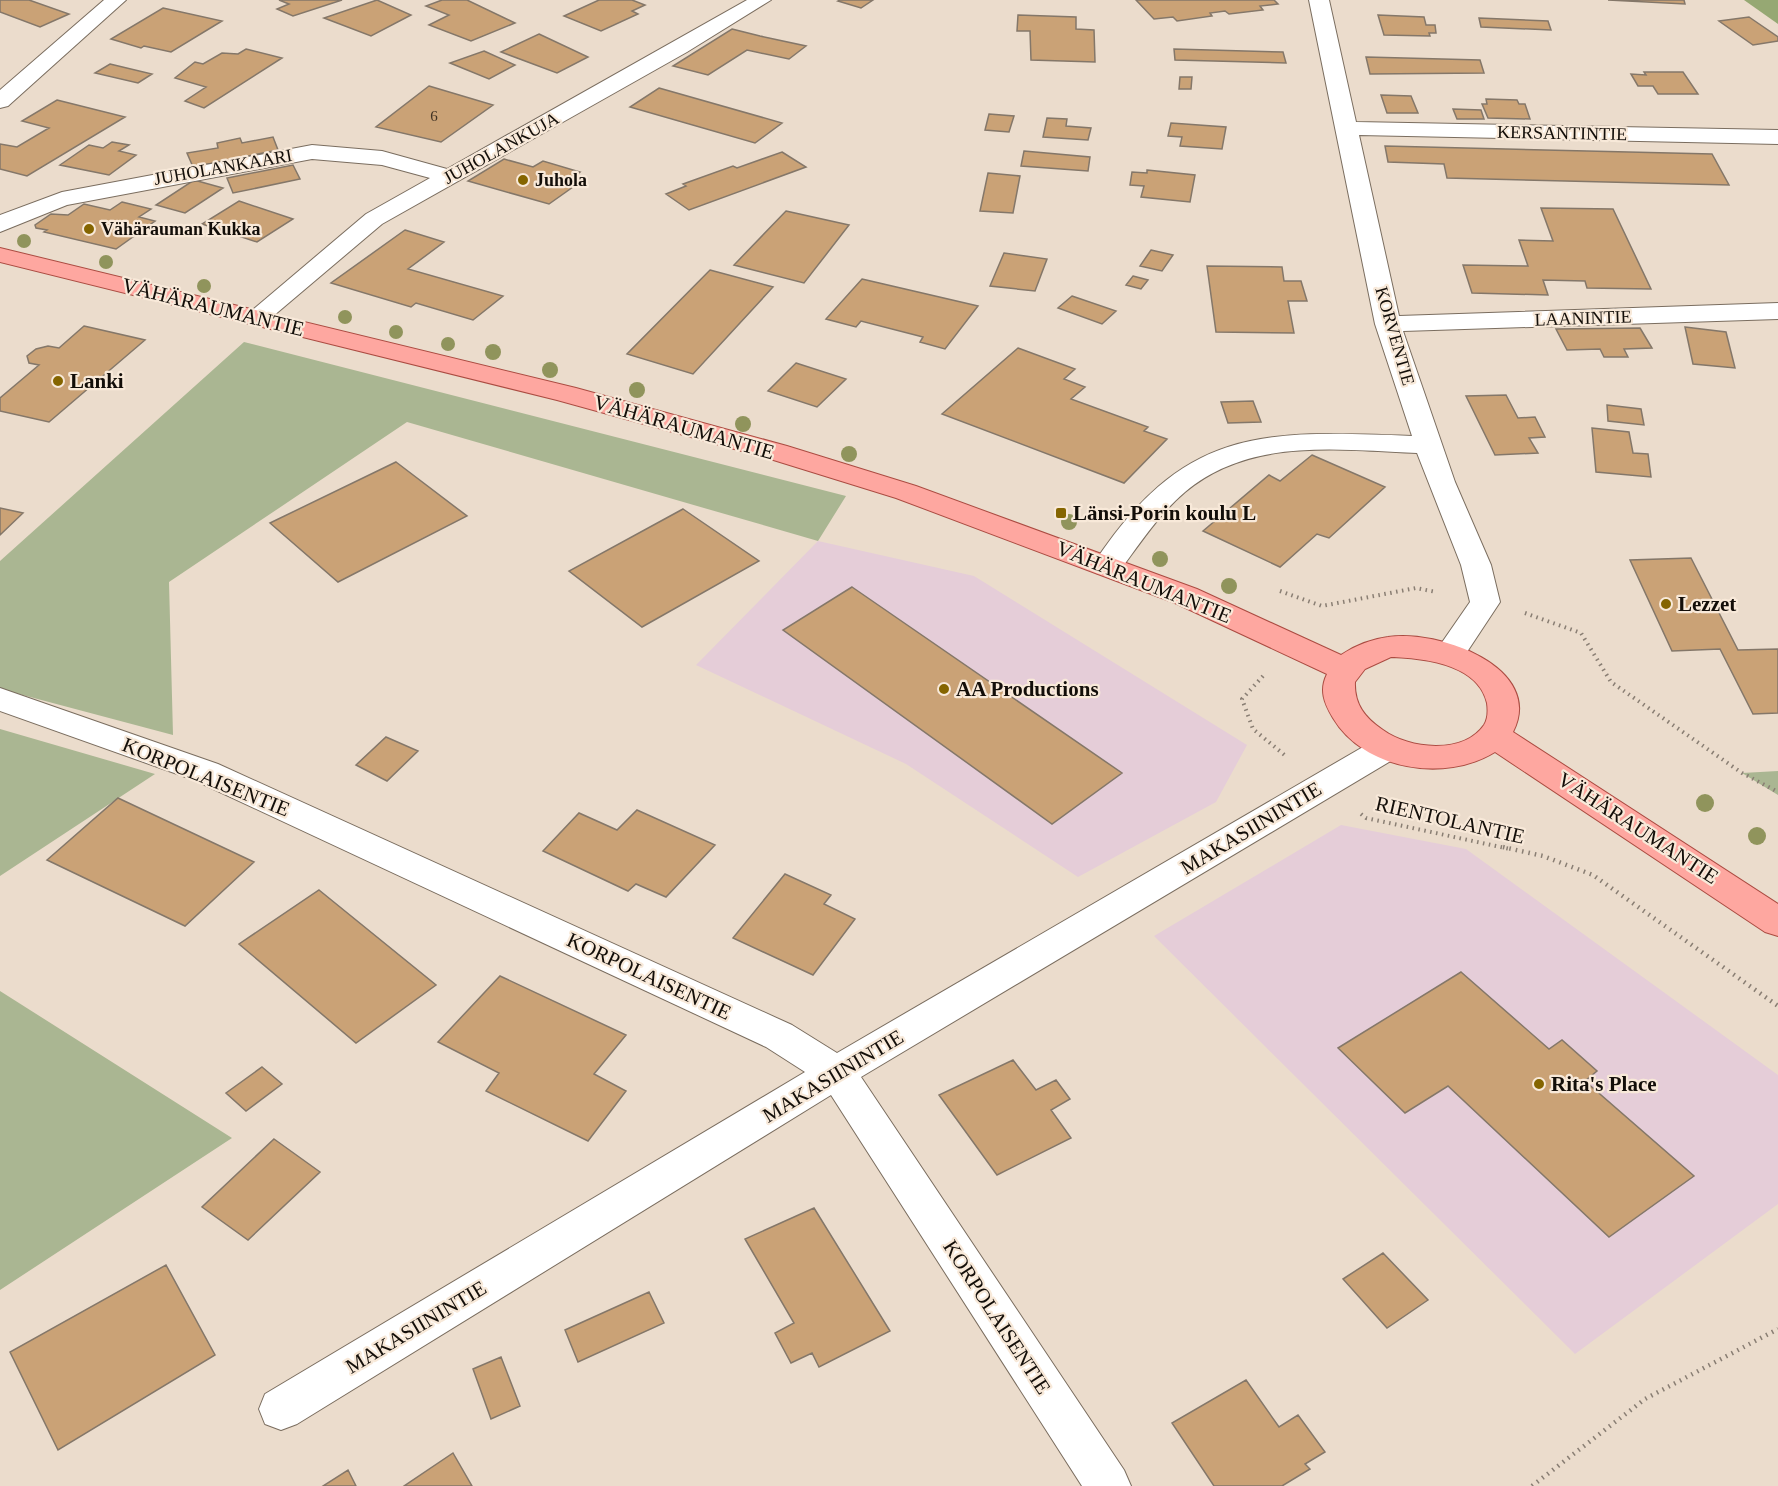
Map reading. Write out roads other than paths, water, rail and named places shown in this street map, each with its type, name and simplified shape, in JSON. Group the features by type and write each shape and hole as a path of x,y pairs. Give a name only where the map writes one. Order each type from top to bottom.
{"main road":[{"name":"VÄHÄRAUMANTIE","path":"0,255 566,394 777,452 906,492 1186,596 1346,670"},
{"path":"1416,647 1450,654 1481,671 1500,694 1506,716 1496,736 1473,752 1445,757 1419,756 1388,748 1356,728 1343,709 1339,687 1346,670 1364,655 1389,648 1416,647"},
{"name":"VÄHÄRAUMANTIE","path":"1496,736 1778,922"}],"street":[{"path":"0,101 116,0"},
{"name":"JUHOLANKUJA","path":"256,318 374,219 680,48 761,0"},
{"name":"KORVENTIE","path":"1319,0 1388,324 1429,446 1476,565 1485,602 1450,654"},
{"name":"KERSANTINTIE","path":"1347,128 1778,137"},
{"name":"JUHOLANKAARI","path":"0,225 15,216 62,199 312,152 350,152 382,157 416,164 449,177"},
{"name":"LAANINTIE","path":"1388,324 1778,311"},
{"path":"1107,566 1175,485 1202,466 1232,453 1270,445 1313,442 1429,446"},
{"name":"KORPOLAISENTIE","path":"0,699 206,772 779,1036 837,1072 1108,1486"},
{"name":"MAKASIININTIE","path":"281,1409 837,1072 1388,748"}],"place":[{"name":"Juhola","path":"523,180"},
{"name":"Vähärauman Kukka","path":"89,229"},
{"name":"Lanki","path":"58,381"},
{"name":"Länsi-Porin koulu L","path":"1061,513"},
{"name":"Lezzet","path":"1666,604"},
{"name":"AA Productions","path":"944,689"},
{"name":"Rita's Place","path":"1539,1084"}]}
